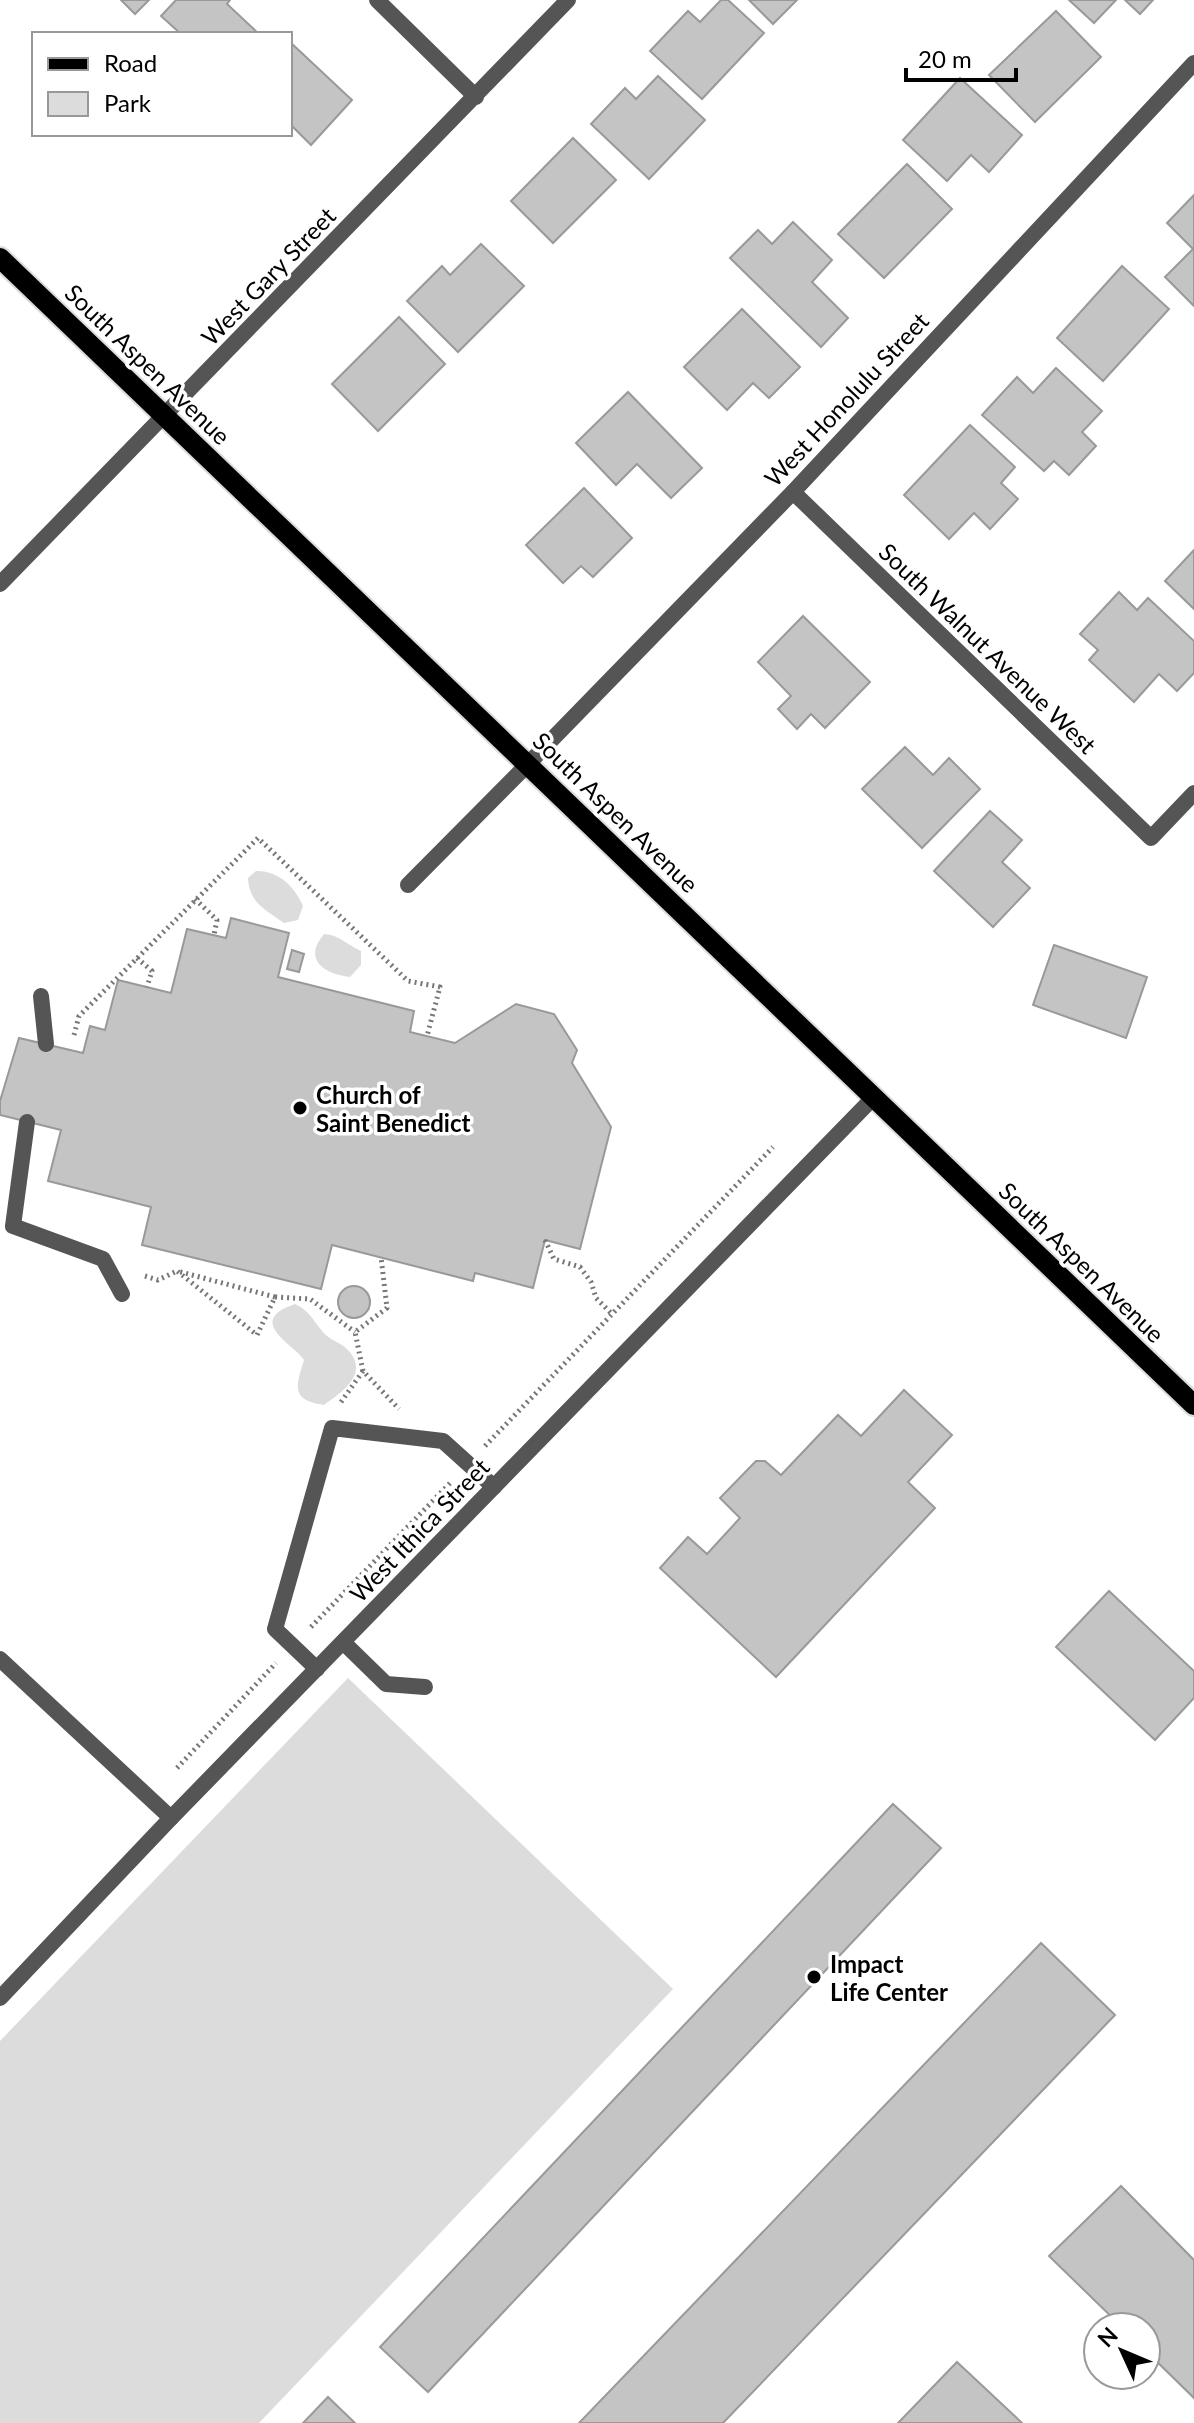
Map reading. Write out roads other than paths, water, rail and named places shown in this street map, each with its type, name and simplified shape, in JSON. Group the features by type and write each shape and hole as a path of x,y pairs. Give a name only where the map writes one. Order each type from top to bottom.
{"main road":[{"name":"South Aspen Avenue","path":"0,258 1194,1405"}],"street":[{"path":"377,0 476,97"},
{"name":"West Gary Street","path":"0,584 568,0"},
{"name":"West Honolulu Street","path":"408,885 793,492 1194,63"},
{"name":"South Walnut Avenue West","path":"793,492 1151,838 1194,793"},
{"path":"41,996 46,1044"},
{"name":"West Ithica Street","path":"0,1998 171,1818 874,1097"},
{"path":"27,1122 13,1226 103,1259 122,1294"},
{"path":"317,1669 275,1629 332,1428 443,1441 494,1487"},
{"path":"343,1642 386,1684 425,1687"},
{"path":"0,1659 171,1818"}],"place":[{"name":"Church of Saint Benedict","path":"300,1108"},
{"name":"Impact Life Center","path":"814,1977"}]}
